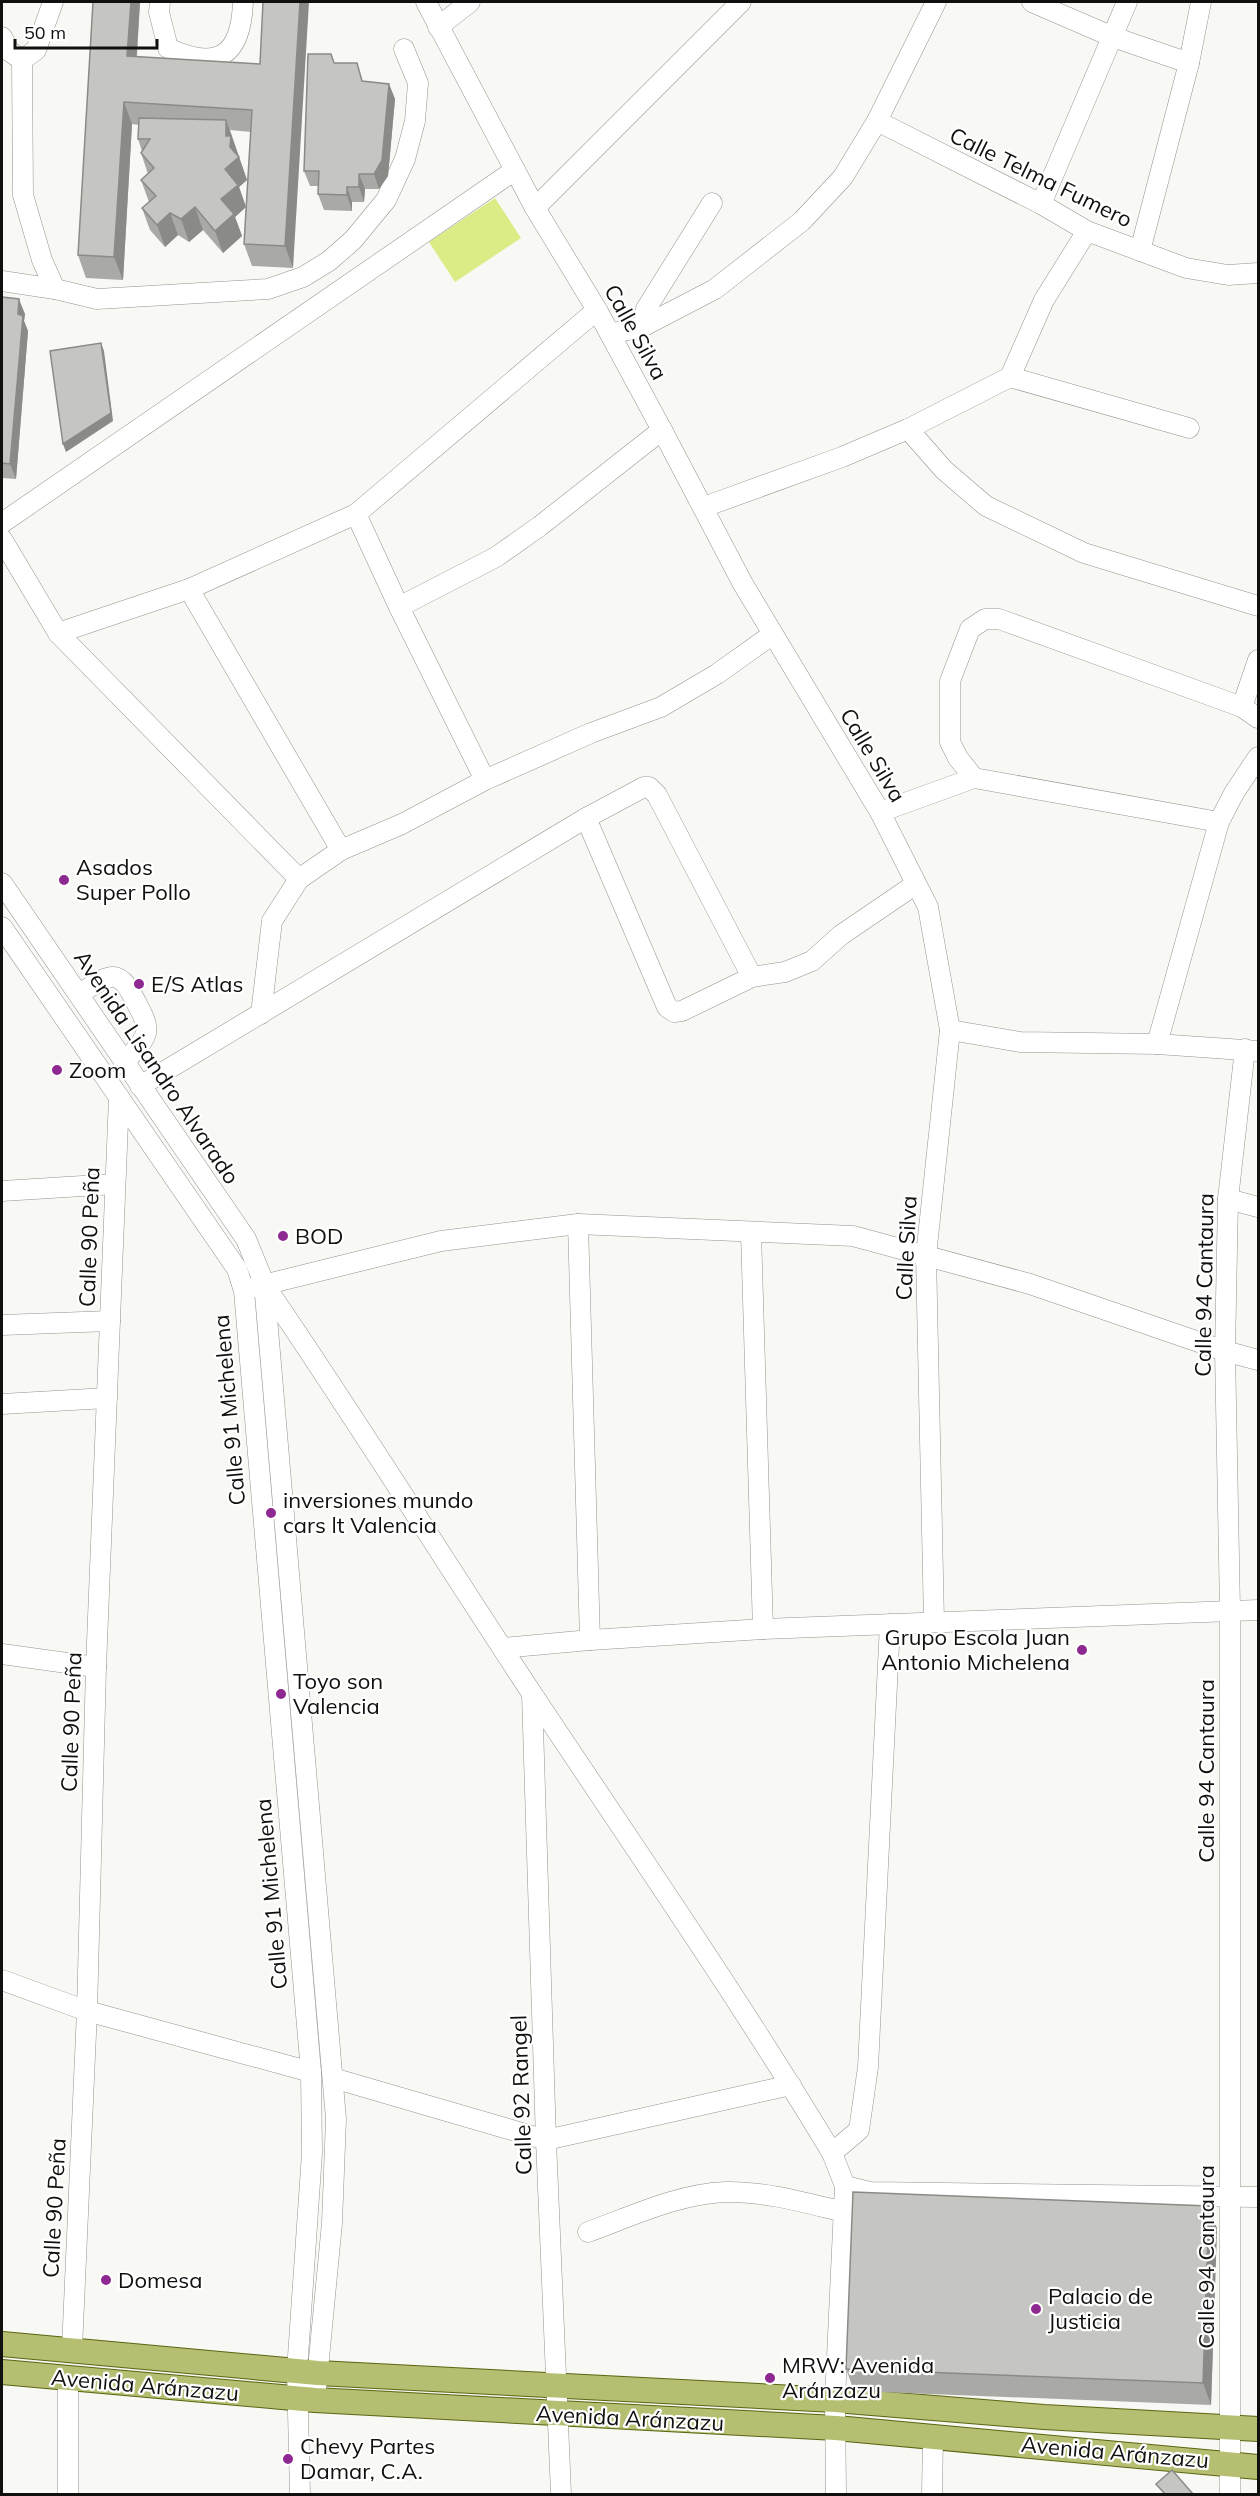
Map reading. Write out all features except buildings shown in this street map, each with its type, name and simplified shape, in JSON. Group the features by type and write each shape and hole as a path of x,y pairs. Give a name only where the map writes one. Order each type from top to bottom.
{"main road":[{"name":"Avenida Aránzazu","path":"2,2344 307,2372 836,2400 1044,2417 1258,2430"},
{"name":"Avenida Aránzazu","path":"2,2372 306,2399 836,2428 1230,2462 1258,2467"}],"street":[{"path":"22,60 36,50 53,2"},
{"path":"160,2 159,12 168,48 186,56 217,59 231,50 243,19 243,2"},
{"name":"Calle Silva","path":"426,2 535,208 597,310 743,584 880,812 928,907 951,1030 926,1256 934,1622"},
{"path":"438,27 470,2"},
{"path":"535,208 741,2"},
{"path":"610,334 644,326 715,289 802,221 843,177 877,122 936,2"},
{"path":"1032,2 1113,37 1189,63"},
{"path":"1041,204 1127,2"},
{"path":"1140,251 1189,63 1201,2"},
{"path":"2,37 9,51 22,60"},
{"path":"2,282 97,299 268,289 303,278 329,261 353,240 386,200 405,159 415,122 418,83 404,49"},
{"path":"22,60 23,195 42,260 55,290"},
{"name":"Calle Telma Fumero","path":"877,122 1041,204 1088,231 1186,268 1228,275 1258,273"},
{"path":"2,523 515,170"},
{"path":"644,326 646,309 712,203"},
{"path":"704,507 842,457 908,429 1010,377 1044,300 1088,231"},
{"path":"58,633 189,589 356,514 597,310"},
{"path":"1010,377 1190,428"},
{"path":"908,429 944,470 986,506 1084,553 1258,606"},
{"path":"399,607 496,557 540,526 662,430"},
{"path":"356,514 399,607 485,780"},
{"path":"2,539 58,633 298,879"},
{"path":"189,589 341,850"},
{"path":"975,778 958,758 950,742 950,681 970,629 985,619 999,619 1250,712 1258,660"},
{"path":"261,1014 272,921 298,879 341,850 402,824 485,780 591,733 661,707 717,674 773,634"},
{"path":"1157,1044 1219,822 1234,793 1258,757"},
{"path":"880,812 975,778 1219,822"},
{"path":"140,1086 586,818 644,787 657,795 752,977"},
{"path":"586,818 667,1006 674,1012 682,1011 752,977 785,972 813,961 841,935 916,884"},
{"name":"Avenida Lisandro Alvarado","path":"2,883 246,1239 264,1283"},
{"path":"2,927 237,1269 243,1291 264,1283 441,1241 578,1224 853,1236 1030,1284 1225,1351 1258,1360"},
{"path":"79,994 110,977 118,977 127,984 146,1022 147,1030 144,1039 124,1063"},
{"path":"951,1030 1020,1042 1157,1044 1252,1050"},
{"name":"Calle 94 Cantaura","path":"1230,2494 1230,1610 1225,1351 1228,1199 1252,1050"},
{"name":"Calle 90 Peña","path":"72,2349 87,2011 96,1667 118,1097"},
{"path":"2,1191 115,1184"},
{"path":"1228,1199 1258,1208"},
{"path":"578,1224 590,1640"},
{"path":"751,1233 763,1629"},
{"path":"264,1283 331,1381 532,1693 791,2085 832,2153 844,2186 836,2400 836,2494"},
{"name":"Calle 91 Michelena","path":"264,1283 336,2119 332,2223 307,2372"},
{"name":"Calle 91 Michelena","path":"243,1291 311,2072 312,2153 306,2399 297,2424 300,2494"},
{"path":"2,1325 110,1321"},
{"path":"2,1404 107,1398"},
{"path":"503,1648 763,1629 1258,1610"},
{"path":"832,2153 859,2130 868,2067 890,1624"},
{"path":"2,1654 96,1667"},
{"name":"Calle 92 Rangel","path":"532,1693 546,2140 561,2494"},
{"path":"2,1980 87,2011 311,2072"},
{"path":"333,2078 546,2140 791,2085"},
{"path":"844,2186 870,2192 1258,2197"},
{"path":"588,2232 685,2198 726,2192 770,2196 844,2212"},
{"path":"68,2494 69,2377"},
{"path":"932,2494 933,2437"}],"green space":[{"path":"495,198 521,238 455,282 429,242"}],"place":[{"name":"Asados Super Pollo","path":"64,880"},
{"name":"E/S Atlas","path":"139,984"},
{"name":"Zoom","path":"57,1070"},
{"name":"BOD","path":"283,1236"},
{"name":"inversiones mundo cars lt Valencia","path":"271,1513"},
{"name":"Grupo Escola Juan Antonio Michelena","path":"1082,1650"},
{"name":"Toyo son Valencia","path":"281,1694"},
{"name":"Domesa","path":"106,2280"},
{"name":"Palacio de Justicia","path":"1036,2309"},
{"name":"MRW: Avenida Aránzazu","path":"770,2378"},
{"name":"Chevy Partes Damar, C.A.","path":"288,2459"}]}
